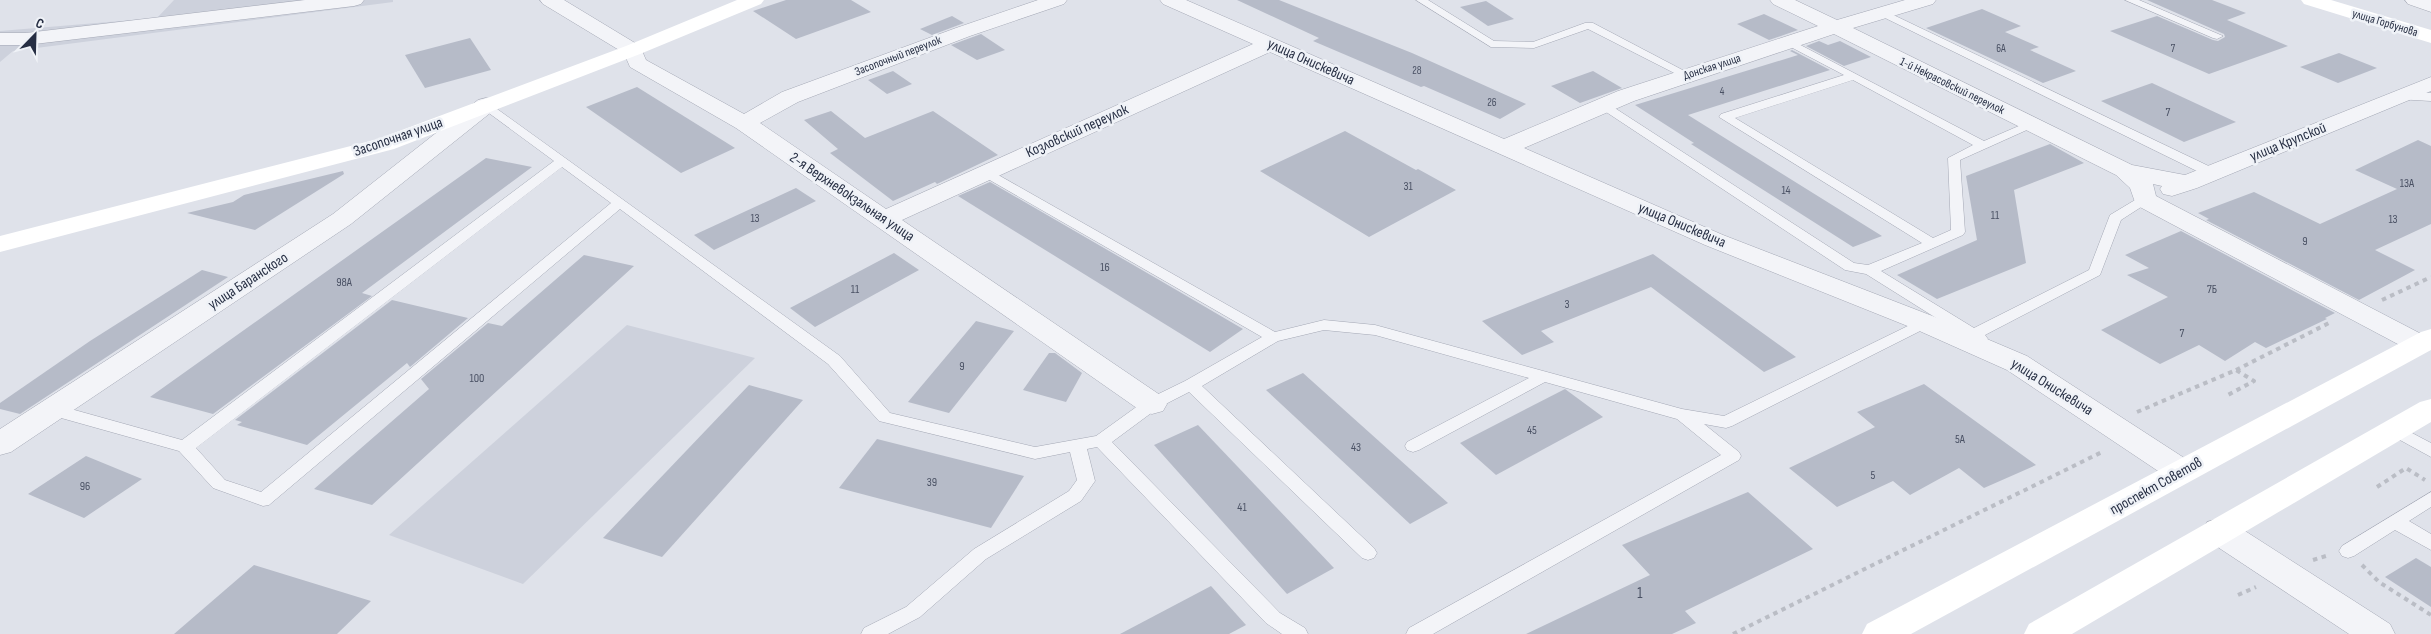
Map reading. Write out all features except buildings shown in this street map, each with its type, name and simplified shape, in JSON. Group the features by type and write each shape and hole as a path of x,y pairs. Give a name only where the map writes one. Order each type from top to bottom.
{"main road":[{"name":"Засопочная улица","path":"0,244 47,230 386,144 633,50 754,0"},
{"name":"улица Горбунова","path":"2311,0 2431,37"},
{"name":"проспект Советов","path":"1880,634 2425,341"},
{"path":"2042,634 2431,409"}],"street":[{"path":"0,39 26,39 354,0"},
{"name":"2-я Верхневокзальная улица","path":"550,0 633,50 638,63 744,123 1152,404"},
{"name":"Засопочный переулок","path":"744,123 790,97 963,32 1057,0"},
{"name":"улица Онискевича","path":"1170,0 1714,240 1926,324 2017,363 2181,471"},
{"name":"1-й Некрасовский переулок","path":"1780,0 1833,28 2124,170"},
{"name":"Донская улица","path":"1504,148 1603,106 1688,76 1789,42 1926,0"},
{"path":"2415,0 2431,6"},
{"name":"Козловский переулок","path":"884,219 1270,44"},
{"name":"улица Крупской","path":"2145,200 2431,83"},
{"name":"улица Баранского","path":"0,444 342,218 486,106"},
{"path":"2124,170 2188,183"},
{"path":"2124,170 2141,185 2145,200 2354,310 2425,341"},
{"path":"2219,531 2377,634"}],"lane":[{"path":"1421,0 1491,44 1508,46 1534,45 1588,25 1688,76"},
{"path":"2130,0 2217,36"},
{"path":"1883,13 2212,173"},
{"path":"1789,42 1982,146"},
{"path":"1854,76 1725,117 1932,244"},
{"path":"2400,96 2431,97"},
{"path":"486,106 834,360 885,417 1035,453 1101,441 1152,404 1273,337 1324,325 1374,330 1682,415 1726,422 1926,324"},
{"path":"1603,106 1850,267 1870,270 2017,363"},
{"path":"1870,270 1958,232 1954,158 2032,125"},
{"path":"185,447 562,161"},
{"path":"986,172 1273,337"},
{"path":"1973,335 2095,272 2115,218 2145,200"},
{"path":"53,410 185,447 219,484 263,500 619,203"},
{"path":"1413,446 1544,377"},
{"path":"1191,384 1368,553"},
{"path":"1416,634 1733,456 1682,415"},
{"path":"2395,430 2431,451"},
{"path":"1101,441 1273,618 1298,634"},
{"path":"871,634 913,612 980,554 1075,496 1086,481 1077,445"},
{"path":"2348,551 2431,498"},
{"path":"2395,521 2431,543"}],"path":[{"path":"2136,412 2236,370 2364,304 2374,305 2431,276"},
{"path":"2226,396 2254,381 2236,370"},
{"path":"1733,634 2132,437"},
{"path":"2377,487 2406,468 2431,484"},
{"path":"2348,551 2379,582 2431,616"}],"shaded area":[{"path":"174,0 393,0 393,2 13,51 0,62 0,31 157,18"},
{"path":"627,325 755,358 523,584 389,535"}]}
